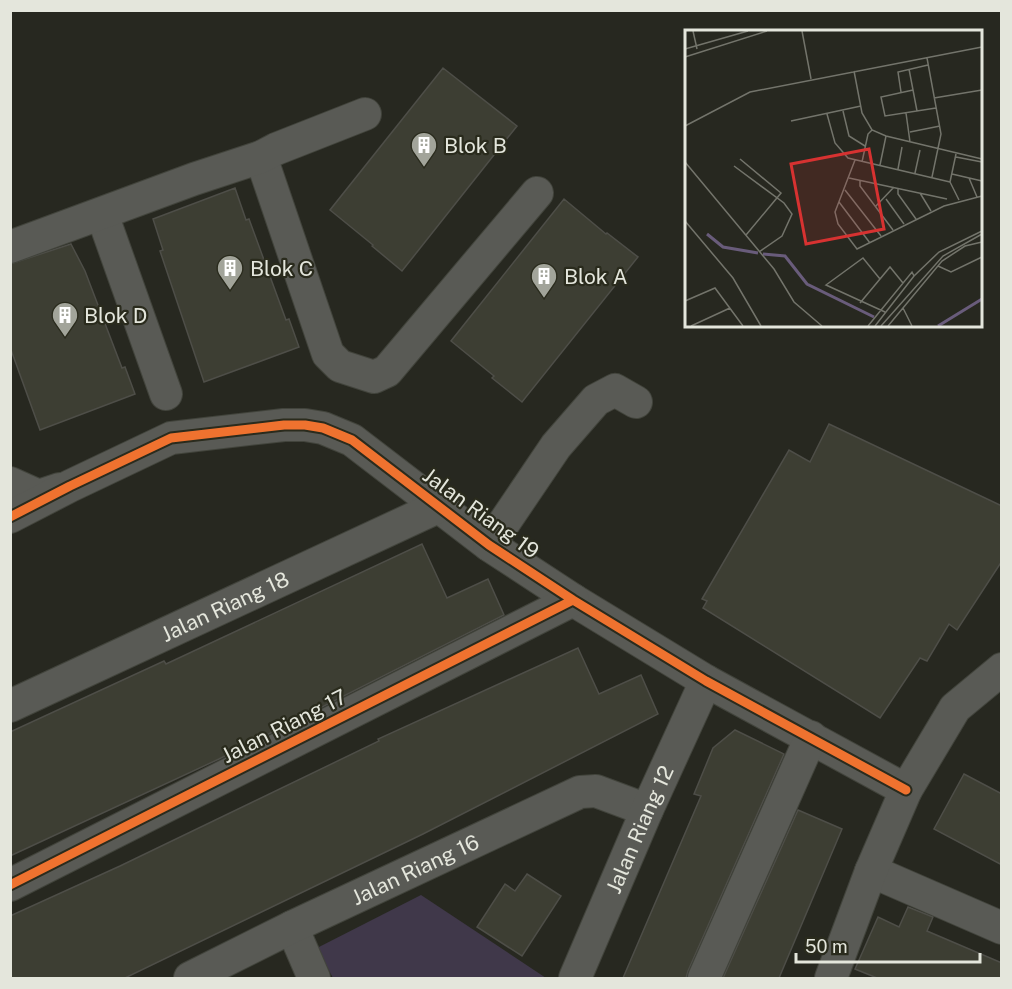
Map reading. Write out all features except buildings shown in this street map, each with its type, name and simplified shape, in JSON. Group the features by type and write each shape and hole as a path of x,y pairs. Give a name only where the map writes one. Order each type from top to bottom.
{"street":[{"path":"10,247 194,179 261,157 364,114"},
{"path":"261,157 328,354 340,366 374,378 387,371 537,193"},
{"path":"102,214 166,394"},
{"path":"489,545 556,446 596,400 615,390 636,402"},
{"name":"Jalan Riang 19","path":"10,517 171,438 242,429 305,425 323,428 352,440 489,545 573,600 706,681 906,790"},
{"path":"10,483 39,496 70,486"},
{"name":"Jalan Riang 18","path":"10,706 440,506"},
{"name":"Jalan Riang 17","path":"10,885 573,600"},
{"path":"831,978 871,871 906,790 955,708 1002,669"},
{"name":"Jalan Riang 12","path":"585,975 647,810 706,681"},
{"path":"704,978 811,737"},
{"name":"Jalan Riang 16","path":"190,978 292,927 580,792 596,791 647,810"},
{"path":"871,871 1002,928"},
{"path":"292,927 314,978"}],"shaded area":[{"path":"421,895 546,978 333,978 317,948"}],"cycle path":[{"path":"10,517 171,438 284,425 323,428 352,440 489,545 573,600 706,681 906,790"},
{"path":"10,885 573,600"}],"place":[{"name":"Blok B","path":"424,168"},
{"name":"Blok C","path":"230,291"},
{"name":"Blok A","path":"544,299"},
{"name":"Blok D","path":"65,338"}]}
